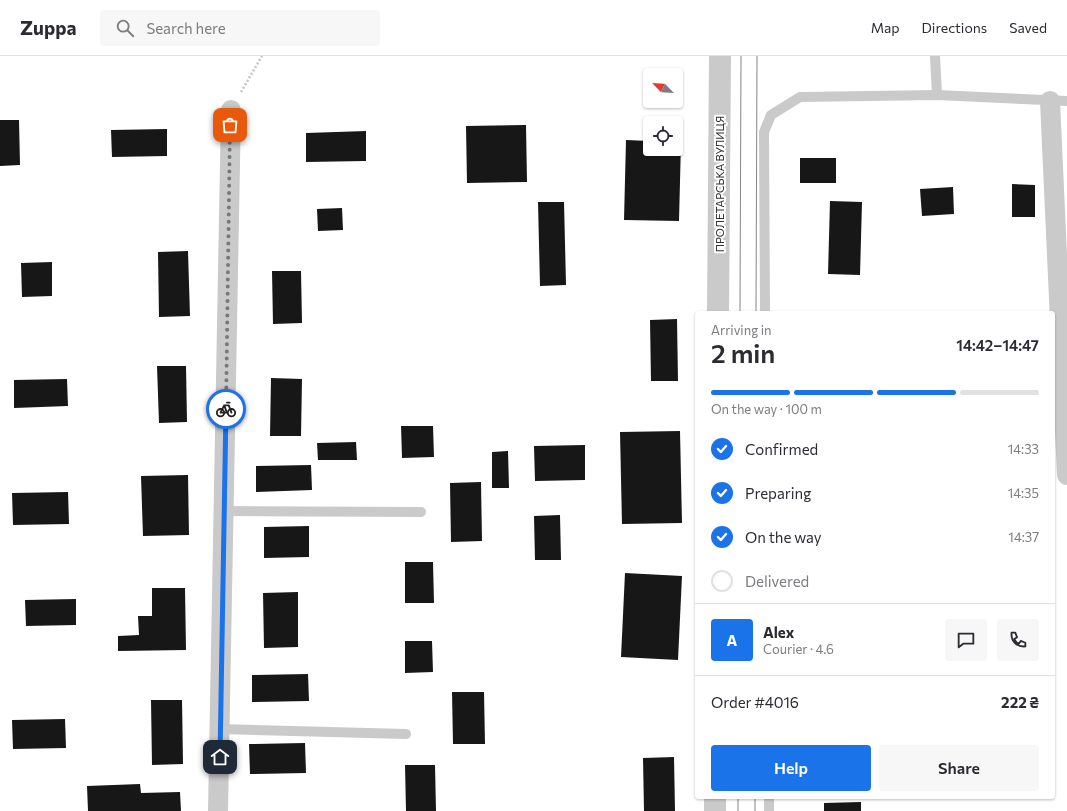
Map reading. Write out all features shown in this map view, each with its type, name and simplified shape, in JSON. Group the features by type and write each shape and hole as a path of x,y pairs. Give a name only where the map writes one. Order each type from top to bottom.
{"street":[{"name":"ПРОЛЕТАРСЬКА ВУЛИЦЯ","path":"718,311 720,56"},
{"path":"1058,101 1067,475"},
{"path":"218,811 231,110"},
{"path":"715,799 715,811"}],"lane":[{"path":"935,56 937,94"},
{"path":"765,311 764,132 771,115 800,97 937,94 1058,101"},
{"path":"224,511 420,512"},
{"path":"220,729 406,734"},
{"path":"769,799 769,811"}],"path":[{"path":"231,110 262,56"}],"building":[{"path":"0,120 19,120 20,165 0,166"},
{"path":"526,125 527,182 467,183 466,126"},
{"path":"167,129 167,156 112,157 111,130"},
{"path":"366,131 366,161 306,162 306,133"},
{"path":"626,140 643,141 643,156 681,156 679,221 624,220"},
{"path":"800,158 836,158 836,183 800,183"},
{"path":"1012,184 1035,185 1035,217 1012,217"},
{"path":"953,187 954,214 922,216 920,189"},
{"path":"830,201 862,202 860,275 828,274"},
{"path":"538,202 564,202 566,285 540,286"},
{"path":"342,208 343,230 318,231 317,209"},
{"path":"188,251 190,316 159,317 158,252"},
{"path":"52,262 52,296 22,297 21,263"},
{"path":"272,271 301,271 302,323 273,324"},
{"path":"677,319 678,381 651,381 650,320"},
{"path":"157,366 186,366 187,422 159,423"},
{"path":"271,378 302,379 301,436 270,436"},
{"path":"67,379 68,406 14,408 14,380"},
{"path":"401,426 433,426 434,457 402,458"},
{"path":"680,431 682,523 622,524 620,432"},
{"path":"356,442 357,460 318,460 317,443"},
{"path":"585,445 585,480 535,481 534,446"},
{"path":"508,451 509,488 492,488 492,452"},
{"path":"311,465 312,490 256,492 256,466"},
{"path":"188,475 189,535 143,536 141,476"},
{"path":"481,482 482,541 451,542 450,483"},
{"path":"68,492 69,524 13,525 12,493"},
{"path":"560,515 561,560 535,560 534,516"},
{"path":"309,526 309,557 264,558 264,527"},
{"path":"405,562 433,562 434,603 405,603"},
{"path":"625,573 682,576 678,660 621,657"},
{"path":"152,588 185,588 186,650 118,651 118,636 139,635 138,616 152,616"},
{"path":"298,592 298,647 264,648 263,593"},
{"path":"76,599 76,625 26,626 25,600"},
{"path":"405,641 432,641 433,672 405,673"},
{"path":"308,674 309,701 252,702 252,675"},
{"path":"452,692 484,692 485,744 453,744"},
{"path":"151,700 182,700 183,764 152,765"},
{"path":"65,719 66,748 13,749 12,720"},
{"path":"305,743 306,773 250,774 249,744"},
{"path":"674,757 675,811 644,811 643,758"},
{"path":"405,765 435,765 436,811 406,811"},
{"path":"140,784 141,793 180,792 181,811 88,811 87,786"},
{"path":"861,802 861,811 824,811 824,803"}],"tram line":[{"path":"740,311 741,56"},
{"path":"756,311 757,56"},
{"path":"738,799 738,811"},
{"path":"755,799 755,811"}],"way so far":[{"path":"226,409 230,125"}],"route":[{"path":"220,757 226,409"}]}
